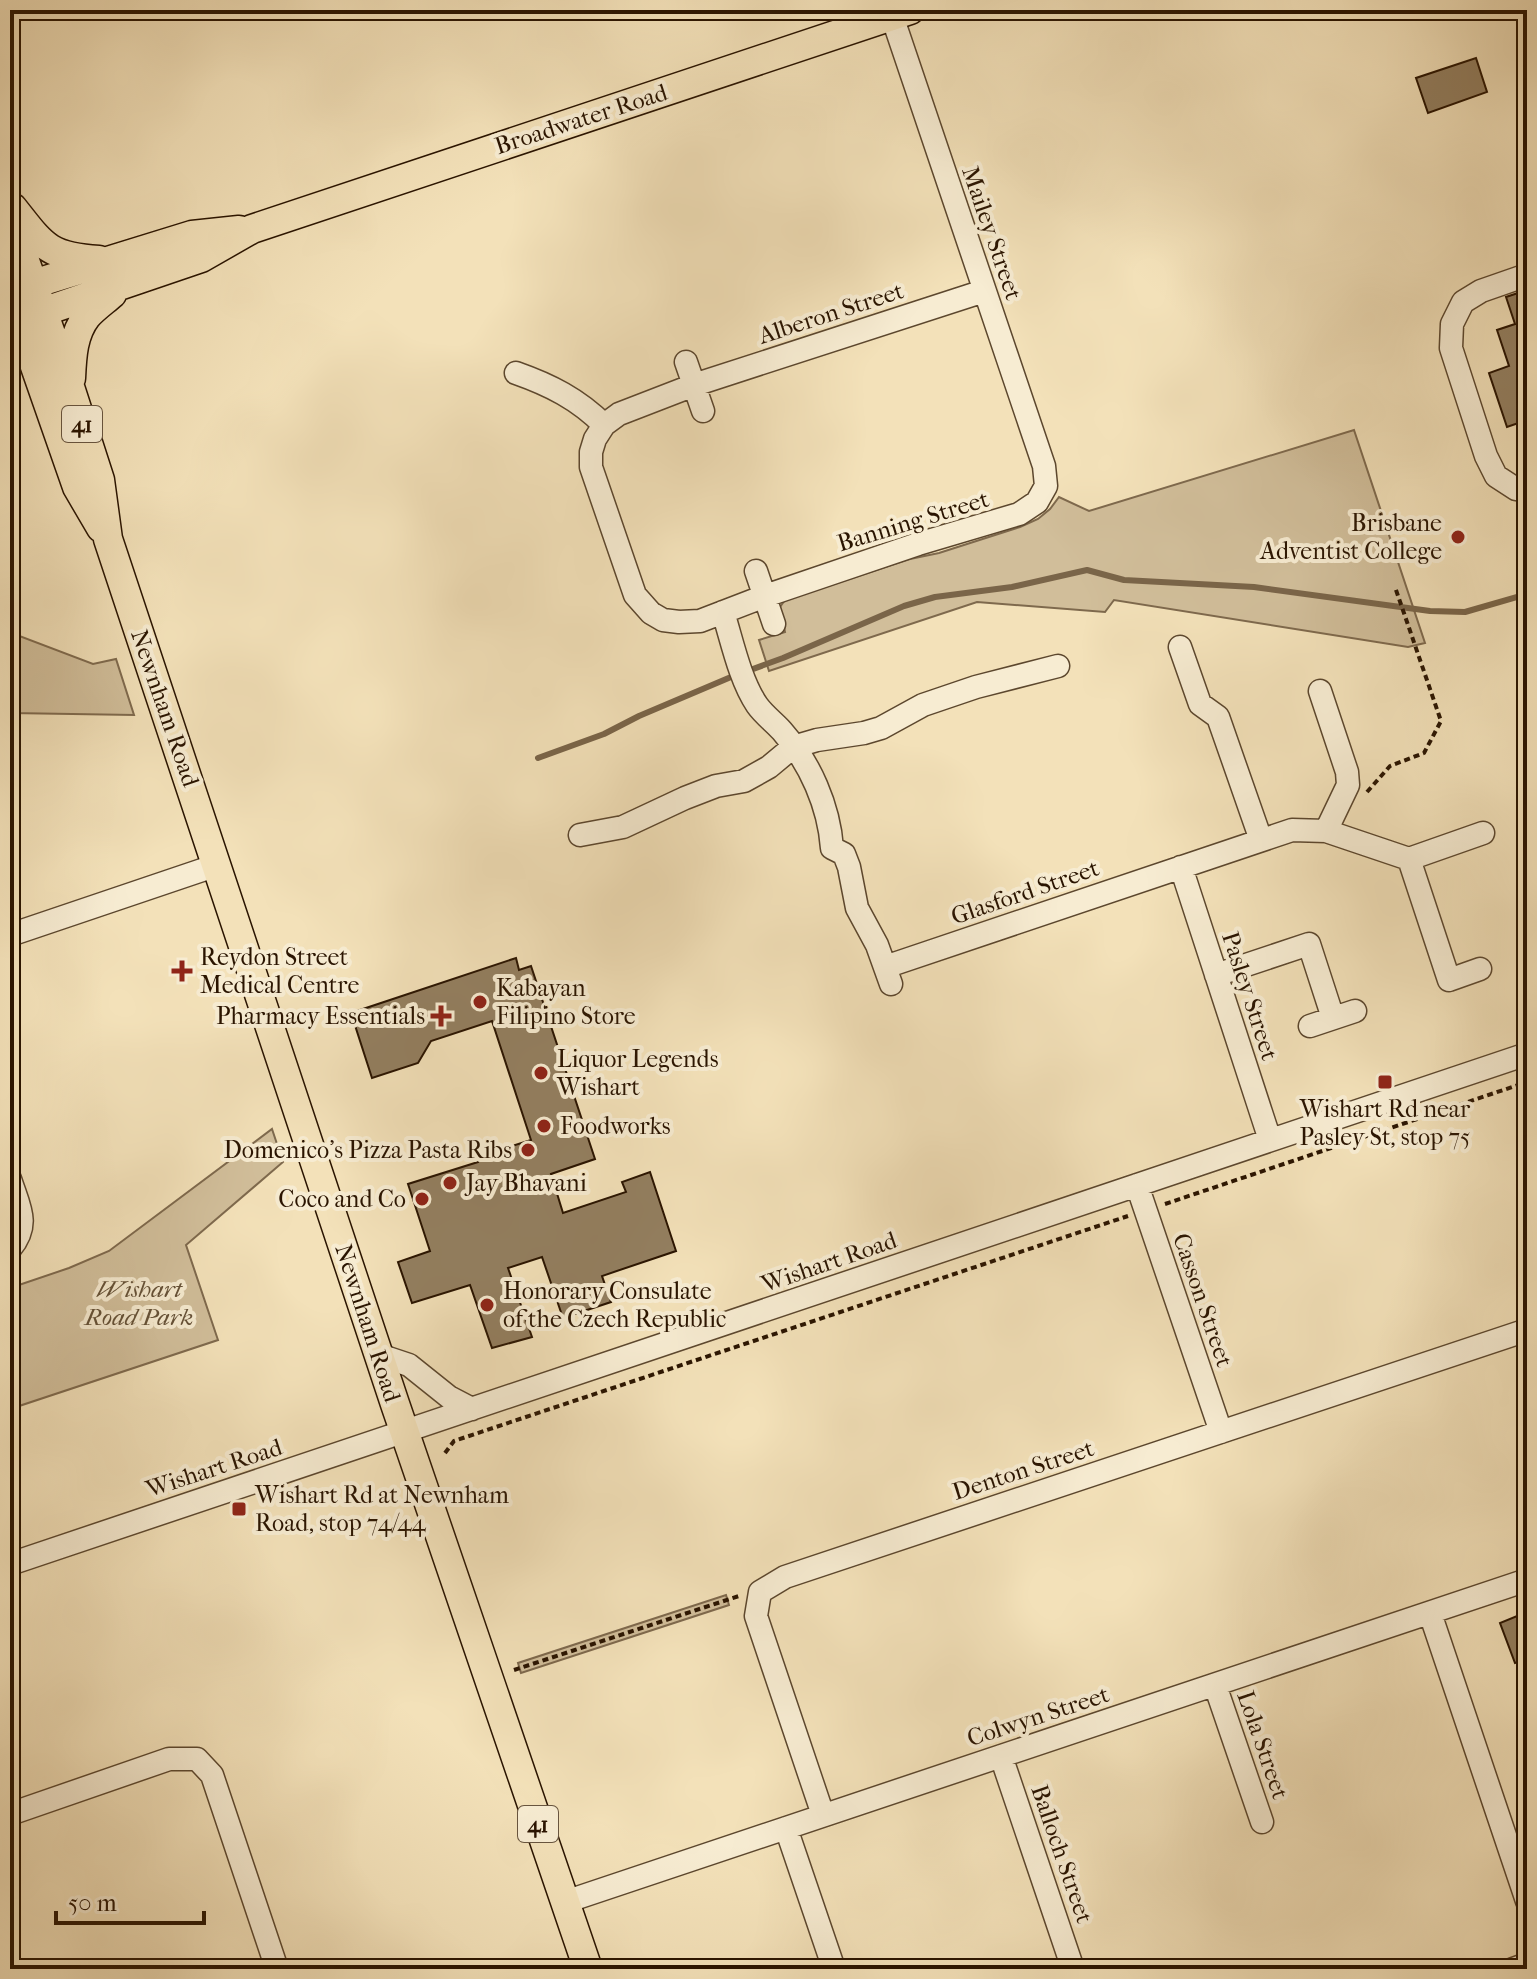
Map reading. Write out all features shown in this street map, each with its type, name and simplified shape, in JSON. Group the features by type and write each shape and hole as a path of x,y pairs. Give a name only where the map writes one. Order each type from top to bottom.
{"main road":[{"name":"Broadwater Road","path":"21,305 116,273 201,258 252,229 901,13"},
{"path":"10,204 52,251 116,273 73,345 70,387"},
{"name":"Newnham Road","path":"10,219 21,305 77,487 108,539"},
{"name":"Newnham Road","path":"21,305 70,387 100,480 108,539 379,1355 588,1969"}],"street":[{"name":"Mailey Street","path":"901,13 984,291 1044,466"},
{"path":"1527,275 1481,291 1463,302 1452,324 1451,348 1486,456 1496,476 1516,489 1527,491"},
{"name":"Alberon Street","path":"604,425 619,414 694,385 984,291"},
{"path":"686,362 703,411"},
{"path":"516,373 551,386 591,412 604,425"},
{"name":"Banning Street","path":"604,425 595,439 591,467 635,595 651,613 663,620 679,622 700,621 918,544 1019,514 1037,502 1046,486 1044,466"},
{"path":"756,571 774,624"},
{"path":"723,612 748,689 757,706 784,733 793,747"},
{"path":"1180,647 1200,704 1218,717 1261,840"},
{"path":"580,835 623,827 716,786 744,781 769,767 793,747 881,728 923,705 976,687 1058,666"},
{"path":"1320,691 1347,772 1348,785 1326,831"},
{"name":"Glasford Street","path":"793,747 813,775 831,832 832,848 844,854 857,908 877,945 888,975 1181,867 1292,830 1326,831 1409,859"},
{"path":"1480,969 1449,980 1409,859 1483,833"},
{"path":"10,935 217,865"},
{"name":"Pasley Street","path":"1181,867 1270,1140"},
{"path":"1216,975 1309,944 1344,1015 1310,1026"},
{"name":"Wishart Road","path":"10,1564 1527,1054"},
{"path":"10,1179 21,1213 21,1235 10,1249"},
{"name":"Casson Street","path":"1137,1185 1221,1432"},
{"name":"Denton Street","path":"760,1592 785,1577 1527,1330"},
{"path":"379,1355 409,1365 449,1397 472,1409"},
{"name":"Colwyn Street","path":"565,1902 1527,1580"},
{"path":"760,1592 756,1616 823,1815"},
{"path":"1430,1613 1527,1901"},
{"name":"Lola Street","path":"1215,1685 1262,1822"},
{"name":"Balloch Street","path":"1001,1756 1073,1969"},
{"path":"10,1814 169,1759 197,1759 212,1775 277,1969"},
{"path":"786,1828 834,1969"},
{"path":"1513,1969 1527,1964"}],"path":[{"path":"1364,796 1390,766 1424,753 1441,721 1395,587"},
{"path":"1162,1204 1527,1082"},
{"path":"445,1453 454,1441 1130,1215"},
{"path":"514,1670 732,1597 760,1592"}],"green space":[{"path":"1354,430 1425,643 1408,647 1114,600 1105,612 977,602 769,671 759,640 785,632 780,607 785,600 1020,527 1038,519 1059,497 1089,511"},
{"path":"10,625 14,634 93,664 116,659 134,715 10,713"},
{"name":"Wishart Road Park","path":"272,1129 283,1162 186,1245 218,1340 10,1409 10,1288 109,1251"},
{"path":"726,1595 729,1605 521,1673 518,1663"}],"building":[{"path":"1476,58 1487,92 1428,113 1416,78"},
{"path":"1527,290 1527,420 1507,427 1489,373 1509,366 1497,330 1515,324 1506,297"},
{"path":"516,958 519,970 531,966 595,1159 551,1174 563,1213 626,1192 622,1182 650,1172 676,1251 602,1276 611,1302 563,1318 542,1257 508,1268 532,1337 492,1348 470,1285 412,1303 398,1262 430,1251 408,1184 478,1162 477,1157 531,1140 492,1021 431,1041 418,1063 372,1078 351,1013"},
{"path":"1527,1612 1527,1659 1515,1663 1500,1623"}],"waterway":[{"path":"538,758 604,734 639,716 904,606 935,597 1012,587 1087,570 1124,580 1254,587 1430,611 1465,612 1527,594"}],"place":[{"name":"Brisbane Adventist College","path":"1458,537"},
{"name":"Reydon Street Medical Centre","path":"182,971"},
{"name":"Kabayan Filipino Store","path":"480,1002"},
{"name":"Pharmacy Essentials","path":"441,1016"},
{"name":"Liquor Legends Wishart","path":"541,1073"},
{"name":"Wishart Rd near Pasley St, stop 75","path":"1385,1082"},
{"name":"Foodworks","path":"544,1126"},
{"name":"Domenico's Pizza Pasta Ribs","path":"528,1150"},
{"name":"Jay Bhavani","path":"450,1183"},
{"name":"Coco and Co","path":"422,1199"},
{"name":"Honorary Consulate of the Czech Republic","path":"487,1305"},
{"name":"Wishart Rd at Newnham Road, stop 74/44","path":"239,1509"}]}
